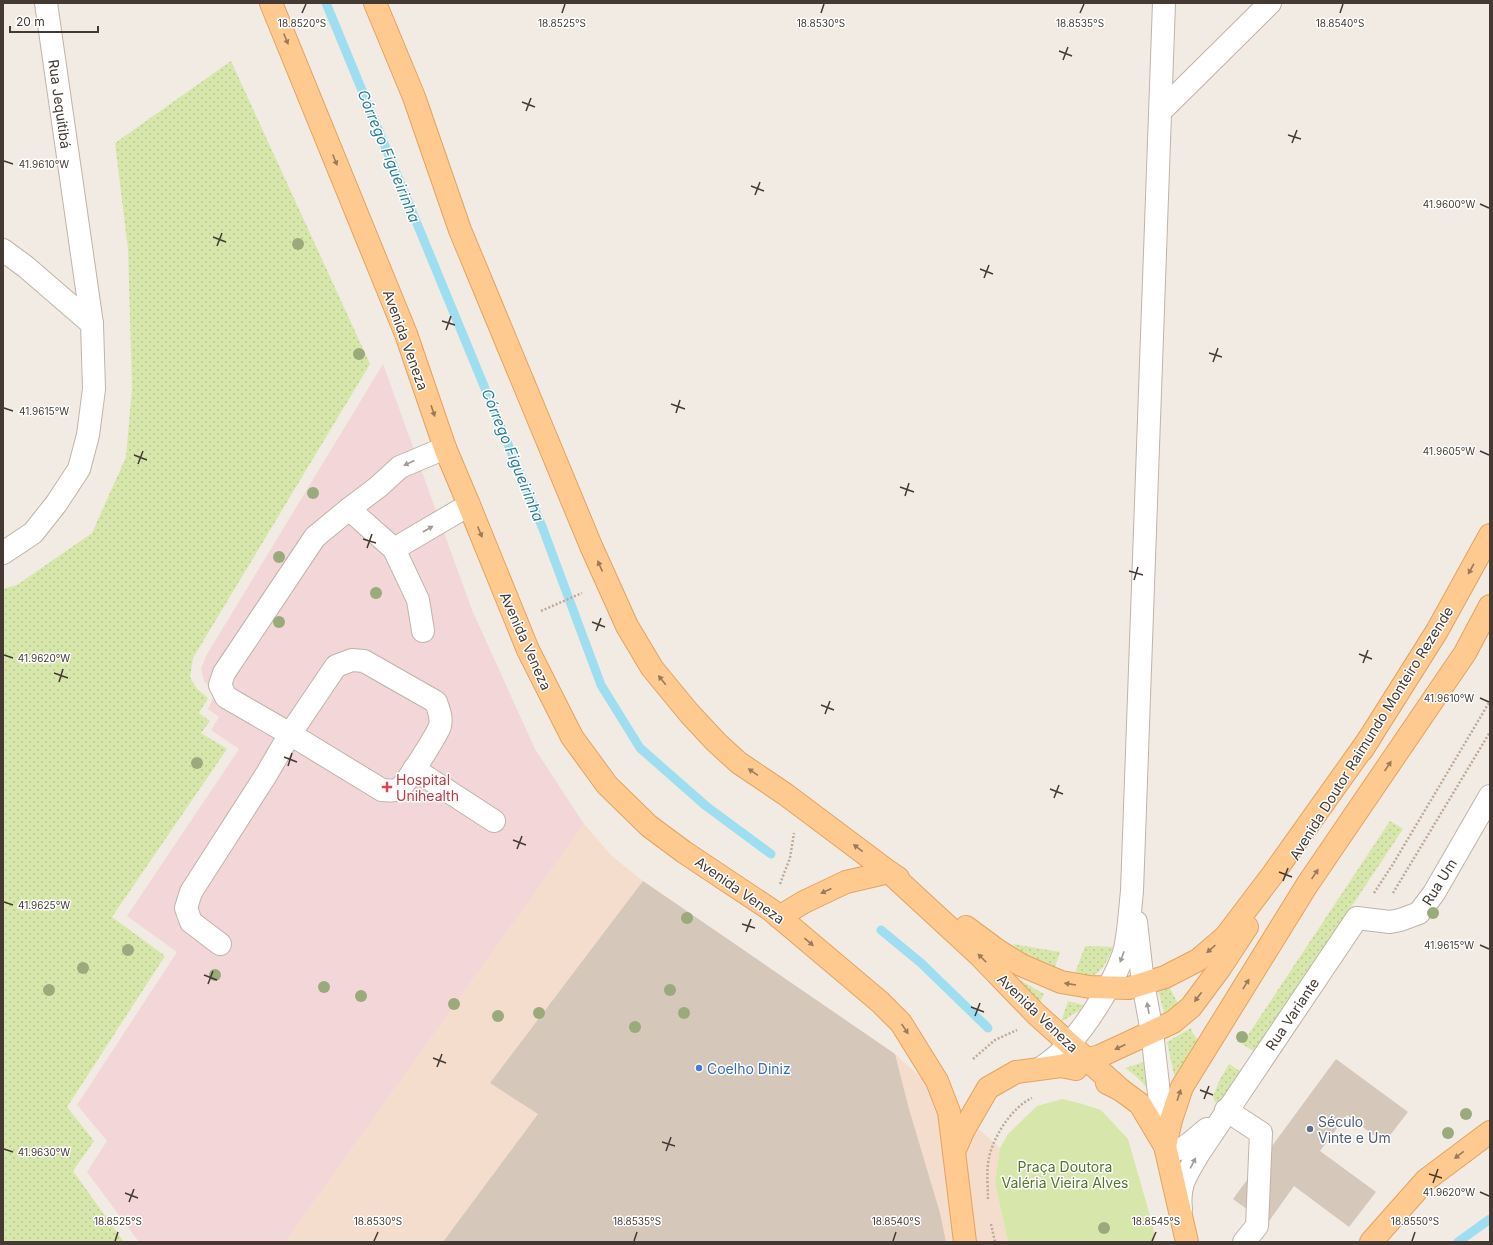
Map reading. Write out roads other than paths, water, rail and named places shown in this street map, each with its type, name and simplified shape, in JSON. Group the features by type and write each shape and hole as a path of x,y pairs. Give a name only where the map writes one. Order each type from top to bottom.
{"main road":[{"name":"Avenida Veneza","path":"271,3 406,334 445,448 528,650 572,737 607,785 649,826 684,852 771,910 880,1002 901,1024 937,1081 949,1112 954,1152"},
{"name":"Avenida Veneza","path":"375,3 414,97 460,230 591,546 627,626 652,668 689,713 716,742 739,763 786,794 889,872 980,956 1036,1014 1121,1090"},
{"name":"Avenida Doutor Raimundo Monteiro Rezende","path":"1051,1067 1100,1056 1173,1022 1191,1007 1220,968 1369,739 1437,631 1490,535"},
{"name":"Avenida Doutor Raimundo Monteiro Rezende","path":"1165,1146 1171,1120 1182,1087 1307,885 1465,653 1490,606"},
{"path":"779,917 804,902 846,882 889,872 1021,966 1061,982 1090,987 1129,988 1165,977 1198,960 1226,936 1273,874 1369,739"},
{"path":"965,1242 954,1152 963,1131 988,1088 1016,1072 1051,1067 1085,1071 1121,1090 1140,1104 1165,1146 1187,1242"},
{"path":"1371,1242 1426,1180 1490,1132"}],"street":[{"name":"Rua Jequitibá","path":"3,553 33,533 56,504 79,469 88,435 94,389 92,324 46,3"},
{"path":"1051,1067 1056,1058 1069,1045 1084,1025 1115,976 1124,950 1128,932 1132,891 1164,3"},
{"path":"1161,111 1270,3"},
{"path":"3,250 26,267 92,324"},
{"path":"220,944 192,922 186,908 191,892 266,775 290,734 336,666 352,660 364,661 436,702 441,715 440,728 400,788 382,790 290,734 226,697 220,685 224,673 315,537 400,467 445,448"},
{"path":"394,549 469,506"},
{"path":"349,509 394,549 418,600 423,631"},
{"path":"414,769 494,821"},
{"name":"Rua Um","path":"1367,920 1390,922 1419,913 1434,893 1489,798"},
{"path":"1132,891 1152,1032 1165,1146"},
{"name":"Rua Variante","path":"1181,1213 1180,1190 1183,1181 1199,1152 1226,1110 1367,920"},
{"path":"1226,1110 1261,1133 1257,1226 1244,1242"},
{"name":"Rua Variante","path":"1165,1146 1172,1150 1184,1147 1213,1124 1226,1110"}],"waterway":[{"name":"Córrego Figueirinha","path":"326,3 543,529 601,685 640,748 706,806 771,854"},
{"name":"Córrego Figueirinha","path":"881,930 921,963 988,1028"},
{"name":"Córrego Figueirinha","path":"1458,1242 1490,1219"}],"place":[{"name":"Hospital Unihealth","path":"387,787"},
{"name":"Coelho Diniz","path":"699,1068"},
{"name":"Século Vinte e Um","path":"1310,1129"}],"park label":[{"name":"Praça Doutora Valéria Vieira Alves","path":"1065,1174"}]}
